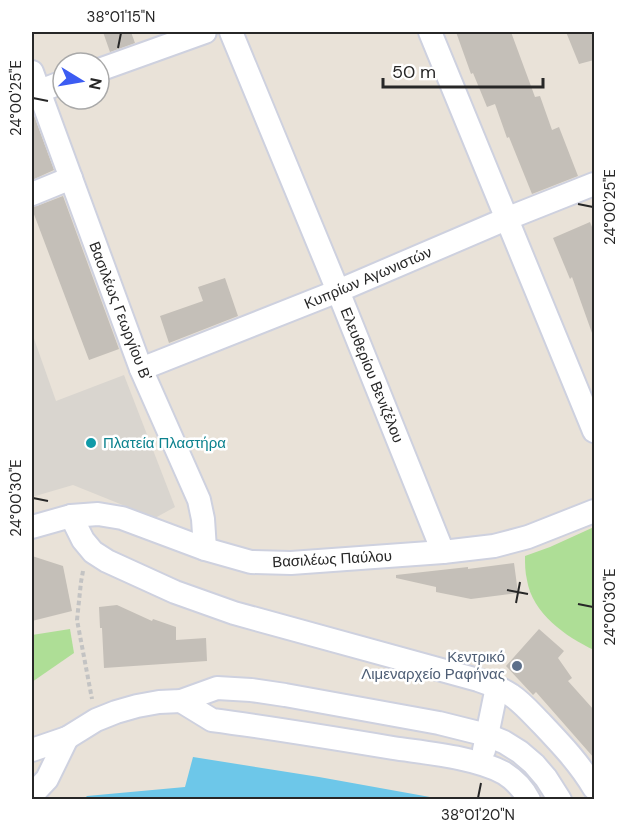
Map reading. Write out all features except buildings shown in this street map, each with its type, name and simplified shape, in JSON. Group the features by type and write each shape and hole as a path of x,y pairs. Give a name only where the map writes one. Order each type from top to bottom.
{"street":[{"path":"111,66 205,32"},
{"name":"Ελευθερίου Βενιζέλου","path":"231,32 443,552"},
{"path":"430,32 594,431"},
{"path":"34,86 51,84"},
{"name":"Βασιλέως Γεωργίου Β'","path":"34,86 71,178 141,369 199,500 205,549"},
{"path":"32,194 71,178"},
{"name":"Κυπρίων Αγωνιστών","path":"141,369 338,291 594,184"},
{"name":"Βασιλέως Παύλου","path":"33,521 98,514 123,518 205,549 251,562 291,563 494,546 528,537 594,511"},
{"path":"70,516 83,540 93,552 107,561 175,592 234,613 497,687 513,696 541,723 578,764 594,788"},
{"path":"481,764 497,687"},
{"path":"32,750 67,738 96,720 137,706 181,701 217,688 251,690 439,723 487,735 512,747 534,764 560,800"},
{"path":"181,701 212,720 421,752 481,764 504,773 515,781 524,790 529,800"},
{"path":"32,795 47,779 67,738"}],"path":[{"path":"93,552 84,567 77,620 96,720"}],"green space":[{"path":"594,527 594,650 562,631 543,613 530,592 525,556"},
{"path":"70,629 74,653 32,682 32,635"}],"shaded area":[{"name":"Πλατεία Πλαστήρα","path":"32,333 56,401 124,375 175,507 155,518 73,485 32,497"}],"water":[{"path":"193,757 441,799 84,799 87,796 185,787"}],"place":[{"name":"Πλατεία Πλαστήρα","path":"91,443"},
{"name":"Κεντρικό Λιμεναρχείο Ραφήνας","path":"517,666"}]}
